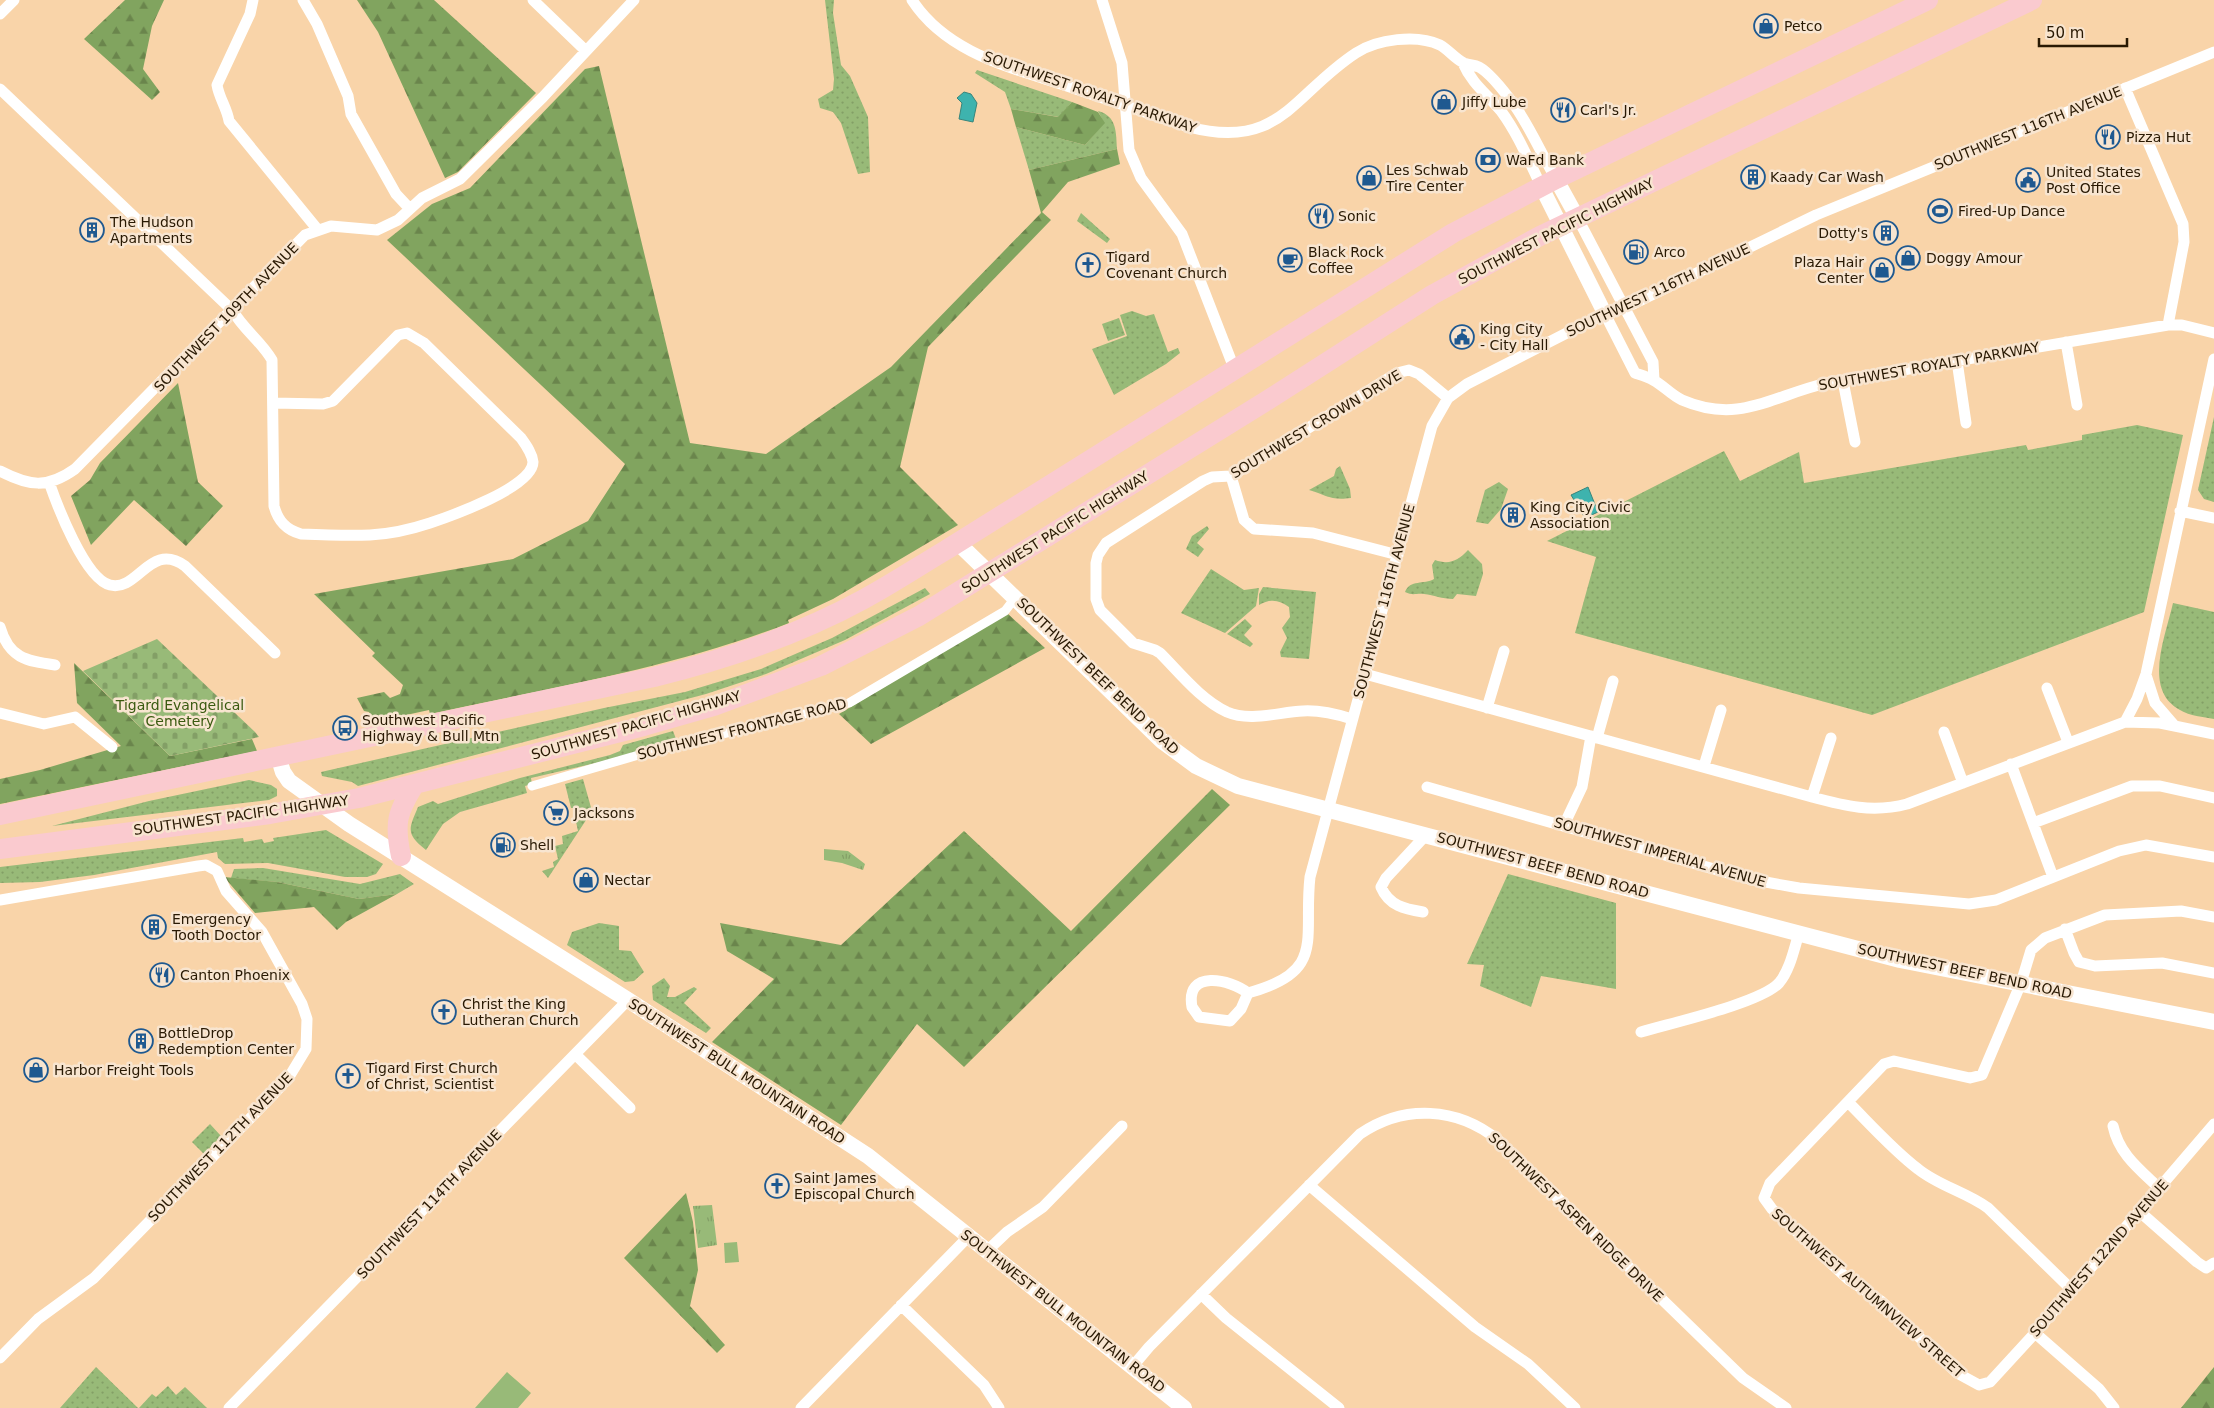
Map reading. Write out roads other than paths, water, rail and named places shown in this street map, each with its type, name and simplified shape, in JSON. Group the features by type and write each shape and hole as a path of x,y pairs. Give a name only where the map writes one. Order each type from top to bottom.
{"highway":[{"path":"0,815 645,679 714,662 758,648 865,599 1453,233 1549,183 1928,0"},
{"name":"SOUTHWEST PACIFIC HIGHWAY","path":"0,849 324,806 644,726 769,687 854,650 919,616 1432,295 1568,222 2032,0"},
{"path":"401,856 396,821 400,809 414,785"}],"main road":[{"name":"SOUTHWEST BEEF BEND ROAD","path":"957,542 1178,754 1209,773 1238,786 1900,960 2214,1022"},
{"name":"SOUTHWEST BULL MOUNTAIN ROAD","path":"278,756 283,772 290,781 324,806 868,1156 1184,1408"}],"street":[{"path":"0,14 14,0"},
{"path":"253,0 250,14 218,85 229,121 318,230"},
{"path":"303,0 321,33 348,96 351,114 396,194 410,209"},
{"path":"533,0 586,51"},
{"name":"SOUTHWEST 109TH AVENUE","path":"0,471 27,483 49,482 67,475 83,462 306,235 331,226 376,230 398,220 422,198 452,184 467,174 634,0"},
{"name":"SOUTHWEST ROYALTY PARKWAY","path":"912,0 932,24 967,50 988,59 1201,130 1234,132 1256,128 1286,113 1338,65 1371,46 1392,41 1424,41 1447,49 1464,63 1470,78 1493,102 1510,124 1549,183 1568,222 1605,314 1635,373 1654,380 1680,399 1706,408 1732,411 1760,405 1809,387 2168,325 2214,333"},
{"path":"1102,0 1120,53 1127,106 1128,150 1134,166 1182,234 1234,368"},
{"name":"SOUTHWEST 116TH AVENUE","path":"1248,993 1284,981 1296,970 1307,954 1310,935 1310,877 1432,426 1448,398 1467,384 1605,314 1624,307 1816,215 2214,52"},
{"path":"2125,88 2183,224 2184,242 2168,325"},
{"path":"0,90 233,311 240,323 264,347 272,360 274,506 277,516 285,526 301,534 372,535 429,524 473,507 520,482 529,472 533,463 529,450 521,438 424,343 407,333 398,335 333,401 323,404 274,403"},
{"name":"SOUTHWEST ROYALTY PARKWAY","path":"1568,222 1624,307 1653,362 1654,380"},
{"path":"2066,342 2077,405"},
{"path":"2125,722 2135,705 2146,674 2214,359"},
{"path":"1957,361 1966,423"},
{"name":"SOUTHWEST CROWN DRIVE","path":"1352,719 1324,711 1242,716 1227,712 1211,702 1155,650 1128,640 1100,610 1096,599 1096,563 1098,555 1106,544 1203,480 1212,477 1231,476 1397,373 1409,370 1420,374 1448,398"},
{"path":"1843,381 1855,442"},
{"path":"1231,476 1244,520 1254,529 1313,533 1398,555"},
{"path":"49,482 81,553 91,569 106,583 111,586 124,583 155,562 168,558 175,560 185,566 275,653"},
{"path":"2180,511 2214,518"},
{"name":"SOUTHWEST FRONTAGE ROAD","path":"532,786 642,754 849,703 1005,611 1015,598"},
{"path":"0,627 7,646 15,653 24,659 55,664"},
{"path":"1487,708 1504,651"},
{"path":"1365,674 1812,797 1850,807 1876,809 1907,804 2125,722 2146,721 2214,734"},
{"path":"2146,674 2155,703 2175,726"},
{"path":"1564,825 1582,788 1594,737 1614,681"},
{"path":"2047,688 2068,742"},
{"path":"1704,766 1721,710"},
{"path":"0,713 44,724 74,717 112,747"},
{"path":"1944,732 1963,783"},
{"path":"1812,797 1831,738"},
{"path":"2011,764 2053,877"},
{"name":"SOUTHWEST IMPERIAL AVENUE","path":"1427,786 1749,879 1799,888 1969,904 1996,900 2119,851 2146,845 2214,857"},
{"path":"2033,823 2132,786 2160,786 2214,798"},
{"path":"1423,912 1404,909 1393,904 1385,897 1381,887 1386,878 1426,835"},
{"name":"SOUTHWEST 112TH AVENUE","path":"0,900 206,865 217,871 226,891 262,932 302,1004 307,1019 306,1049 289,1077 272,1096 94,1278 38,1318 0,1358"},
{"path":"2072,1290 1988,1208 1974,1197 1939,1182 1917,1169 1848,1102 1889,1061 1970,1078 1982,1074 2021,983 2031,950 2045,938 2105,915 2150,911 2181,911 2214,917"},
{"path":"2065,929 2079,962 2095,966 2162,963 2214,973"},
{"path":"1641,1032 1762,996 1779,983 1791,962 1799,933"},
{"path":"1206,980 1238,985 1248,993 1241,1009 1230,1021 1199,1017 1192,1007 1194,990 1197,984 1206,980"},
{"name":"SOUTHWEST 114TH AVENUE","path":"229,1408 628,1000"},
{"path":"576,1055 630,1108"},
{"name":"SOUTHWEST AUTUMNVIEW STREET","path":"1848,1102 1770,1183 1764,1198 1772,1209 1849,1280 1873,1294 1957,1373 1979,1385"},
{"name":"SOUTHWEST ASPEN RIDGE DRIVE","path":"1133,1366 1352,1141 1372,1126 1408,1114 1431,1113 1460,1117 1488,1132 1498,1140 1743,1378 1786,1408"},
{"name":"SOUTHWEST 122ND AVENUE","path":"1979,1385 1990,1382 2035,1333 2214,1124"},
{"path":"987,1251 1006,1232 1043,1206 1122,1126"},
{"path":"2113,1126 2116,1139 2124,1155 2159,1188"},
{"path":"1309,1185 1475,1327 1522,1359 1575,1408"},
{"path":"2140,1212 2206,1268 2214,1263"},
{"path":"801,1408 969,1236"},
{"path":"1201,1294 1226,1318 1339,1408"},
{"path":"901,1305 984,1385 999,1408"},
{"path":"2035,1333 2099,1389 2114,1408"}],"water":[{"path":"964,92 971,94 977,103 973,122 959,119 962,103 957,98"},
{"path":"1588,487 1598,512 1585,518 1571,495"}],"place":[{"name":"Petco","path":"1766,26"},
{"name":"Jiffy Lube","path":"1444,102"},
{"name":"Carl's Jr.","path":"1563,110"},
{"name":"Pizza Hut","path":"2108,137"},
{"name":"WaFd Bank","path":"1488,160"},
{"name":"Kaady Car Wash","path":"1753,177"},
{"name":"Les Schwab Tire Center","path":"1369,178"},
{"name":"United States Post Office","path":"2028,180"},
{"name":"Fired-Up Dance","path":"1940,211"},
{"name":"Sonic","path":"1321,216"},
{"name":"The Hudson Apartments","path":"92,230"},
{"name":"Dotty's","path":"1886,233"},
{"name":"Arco","path":"1636,252"},
{"name":"Doggy Amour","path":"1908,258"},
{"name":"Black Rock Coffee","path":"1290,260"},
{"name":"Tigard Covenant Church","path":"1088,265"},
{"name":"Plaza Hair Center","path":"1882,270"},
{"name":"King City - City Hall","path":"1462,337"},
{"name":"King City Civic Association","path":"1513,515"},
{"name":"Southwest Pacific Highway & Bull Mtn","path":"345,728"},
{"name":"Jacksons","path":"556,813"},
{"name":"Shell","path":"503,845"},
{"name":"Nectar","path":"586,880"},
{"name":"Emergency Tooth Doctor","path":"154,927"},
{"name":"Canton Phoenix","path":"162,975"},
{"name":"Christ the King Lutheran Church","path":"444,1012"},
{"name":"BottleDrop Redemption Center","path":"141,1041"},
{"name":"Harbor Freight Tools","path":"36,1070"},
{"name":"Tigard First Church of Christ, Scientist","path":"348,1076"},
{"name":"Saint James Episcopal Church","path":"777,1186"}],"park label":[{"name":"Tigard Evangelical Cemetery","path":"180,714"}]}
